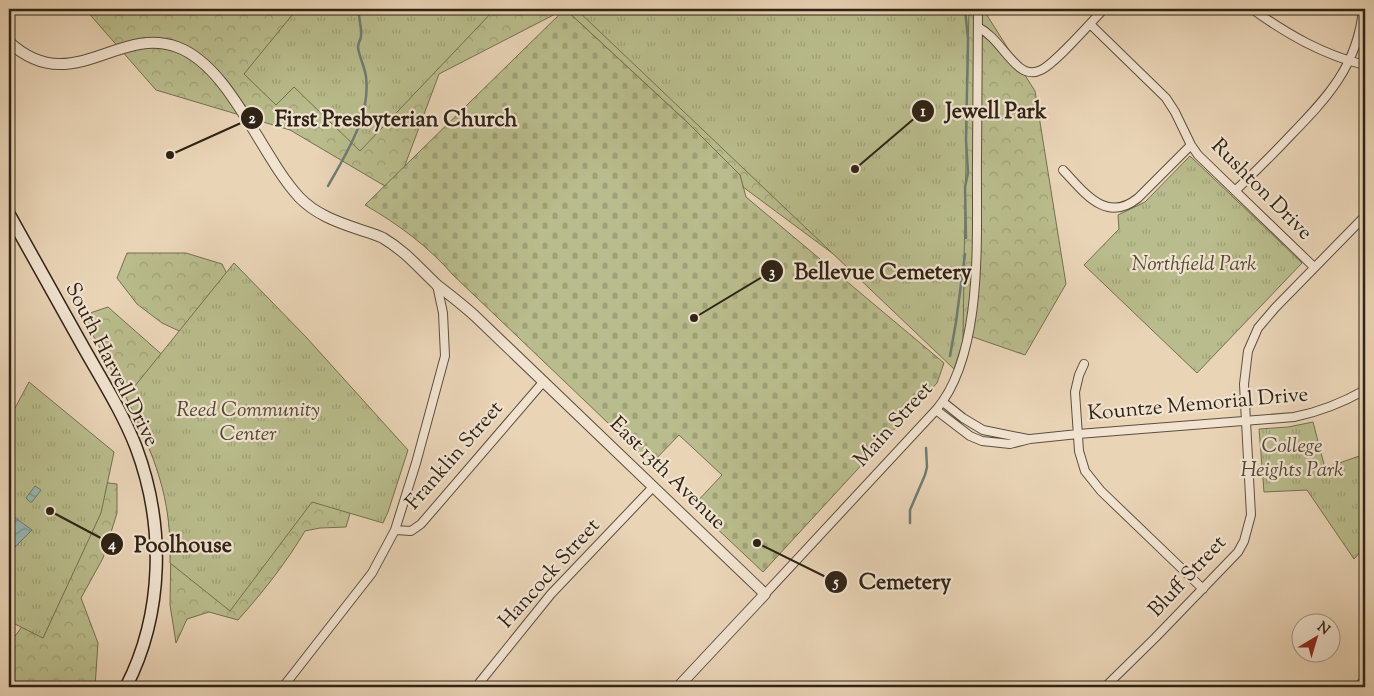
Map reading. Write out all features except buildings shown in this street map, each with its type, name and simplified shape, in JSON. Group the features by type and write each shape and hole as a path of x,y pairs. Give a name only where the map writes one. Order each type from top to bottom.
{"main road":[{"name":"South Harvell Drive","path":"9,214 127,427 150,493 157,560 153,598 144,639 134,671 126,687"}],"street":[{"name":"Main Street","path":"678,687 936,410 955,382 968,335 974,287 978,9"},
{"path":"978,27 985,31 1019,66 1030,72 1035,72 1050,64 1104,9"},
{"path":"1252,9 1300,40 1350,61 1365,65"},
{"path":"1236,192 1320,105 1340,79 1350,61 1360,30 1363,9"},
{"name":"Rushton Drive","path":"1090,24 1166,98 1191,145 1209,166 1314,267"},
{"name":"East 13th Avenue","path":"9,42 31,58 65,64 100,57 141,44 162,43 187,52 199,60 220,80 282,176 300,198 320,214 374,234 409,256 544,381 765,594"},
{"path":"1063,170 1093,200 1108,208 1116,209 1131,203 1191,145"},
{"name":"Bluff Street","path":"1105,687 1238,552 1251,515 1244,384 1245,365 1252,340 1266,318 1365,216"},
{"path":"395,530 411,481 445,356 444,321 438,284"},
{"path":"1084,364 1078,375 1075,392 1078,434 1085,471 1092,481 1203,589"},
{"name":"Franklin Street","path":"283,687 372,572 395,530 411,531 421,524 544,381"},
{"name":"Kountze Memorial Drive","path":"1030,439 1294,417 1317,412 1346,401 1365,390"},
{"path":"943,402 962,418 983,430 1030,439"},
{"path":"936,410 970,436 982,441 1010,444 1030,439"},
{"name":"Hancock Street","path":"476,687 552,594 653,487"},
{"path":"1358,687 1365,679"}],"green space":[{"path":"85,9 565,9 439,74 395,192 290,130 156,90"},
{"path":"297,9 495,9 360,151 294,87 276,105 244,74"},
{"path":"565,9 983,9 1035,91 1066,284 1025,355 921,319 743,187 740,175 689,124"},
{"path":"565,9 689,124 740,175 746,197 944,363 937,383 763,572 693,506 722,475 679,435 651,464 434,255 401,228 365,205"},
{"path":"576,9 969,9 964,264 960,276 964,274 963,341 954,369"},
{"name":"Northfield Park","path":"1190,156 1302,263 1197,373 1084,265 1119,229 1118,215 1145,202"},
{"path":"127,253 186,253 222,264 232,284 220,350 162,323 137,304 117,278"},
{"name":"Reed Community Center","path":"234,263 306,337 408,450 383,523 312,502 230,611 170,563 168,517 159,477 145,438 126,397"},
{"path":"108,307 218,404 352,507 346,527 320,528 305,531 274,577 238,620 209,612 187,619 176,643 170,605 171,543 166,498 155,462 126,397 88,326 87,314"},
{"path":"29,382 114,452 101,513 43,638 9,621 9,419"},
{"name":"College Heights Park","path":"1313,422 1325,468 1365,454 1365,547 1354,559 1307,490 1264,492 1259,429 1288,427"},
{"path":"101,482 117,484 117,513 103,558 81,598 98,643 95,687 9,687 9,644 52,587"}],"water":[{"path":"35,486 41,490 30,502 26,498"},
{"path":"14,517 32,530 9,553 9,526"}],"waterway":[{"path":"328,186 356,134 365,106 366,77 358,47 361,37 359,9"},
{"path":"965,9 968,39 966,140 968,173 965,187 966,238"},
{"path":"950,356 965,254"},
{"path":"910,523 910,510 927,467 926,448"}],"place":[{"name":"First Presbyterian Church","path":"170,155"},
{"name":"Jewell Park","path":"855,169"},
{"name":"Bellevue Cemetery","path":"694,318"},
{"name":"Poolhouse","path":"50,511"},
{"name":"Cemetery","path":"757,543"}]}
